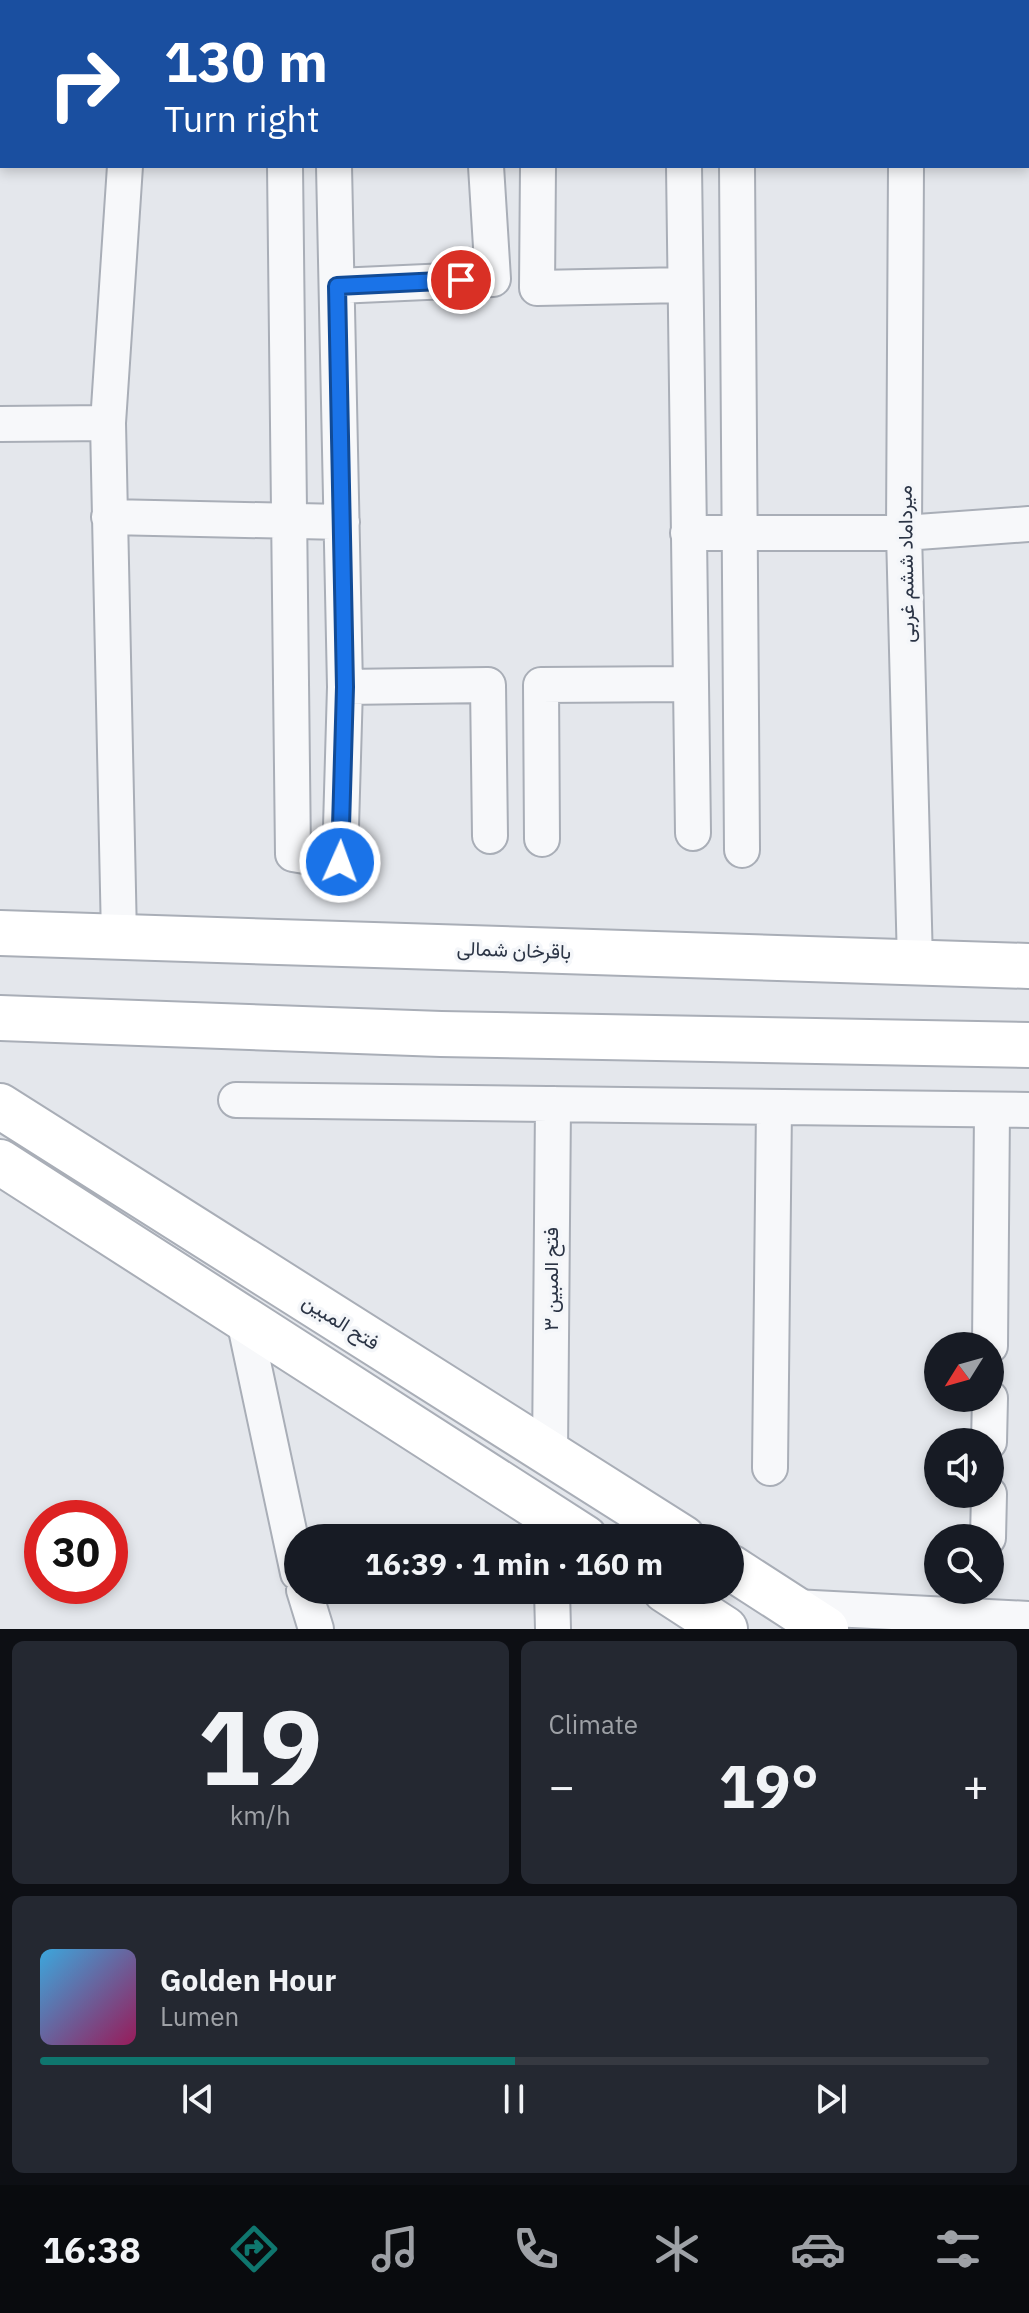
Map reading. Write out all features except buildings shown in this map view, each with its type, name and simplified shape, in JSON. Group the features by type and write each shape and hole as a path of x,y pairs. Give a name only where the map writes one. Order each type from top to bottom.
{"main road":[{"name":"باقرخان شمالی","path":"0,933 1029,966"},
{"path":"0,1018 441,1034 1029,1045"},
{"name":"فتح المبین","path":"0,1106 661,1524"},
{"path":"0,1162 553,1524"},
{"path":"744,1578 802,1622"},
{"path":"687,1604 725,1629"}],"street":[{"path":"119,937 108,423 125,168"},
{"path":"285,168 293,854 340,862 345,687 334,168"},
{"path":"337,286 493,279 486,168"},
{"path":"538,168 537,288 685,285"},
{"path":"684,168 693,833"},
{"path":"737,168 742,850"},
{"name":"میرداماد ششم غربی","path":"906,168 904,533 915,963"},
{"path":"0,424 108,423"},
{"path":"109,517 342,522"},
{"path":"688,533 904,533 1029,524"},
{"path":"542,839 541,685 689,684"},
{"path":"345,687 488,685 490,836"},
{"path":"236,1100 1029,1110"},
{"name":"فتح المبین ۳","path":"550,1455 553,1104"},
{"path":"770,1468 774,1107"},
{"path":"990,1332 992,1110"},
{"path":"244,1320 288,1524"},
{"path":"308,1604 316,1629"},
{"path":"552,1604 553,1629"},
{"path":"802,1622 988,1604 1029,1619"}],"route":[{"path":"340,862 345,687 337,286 461,280"}]}
